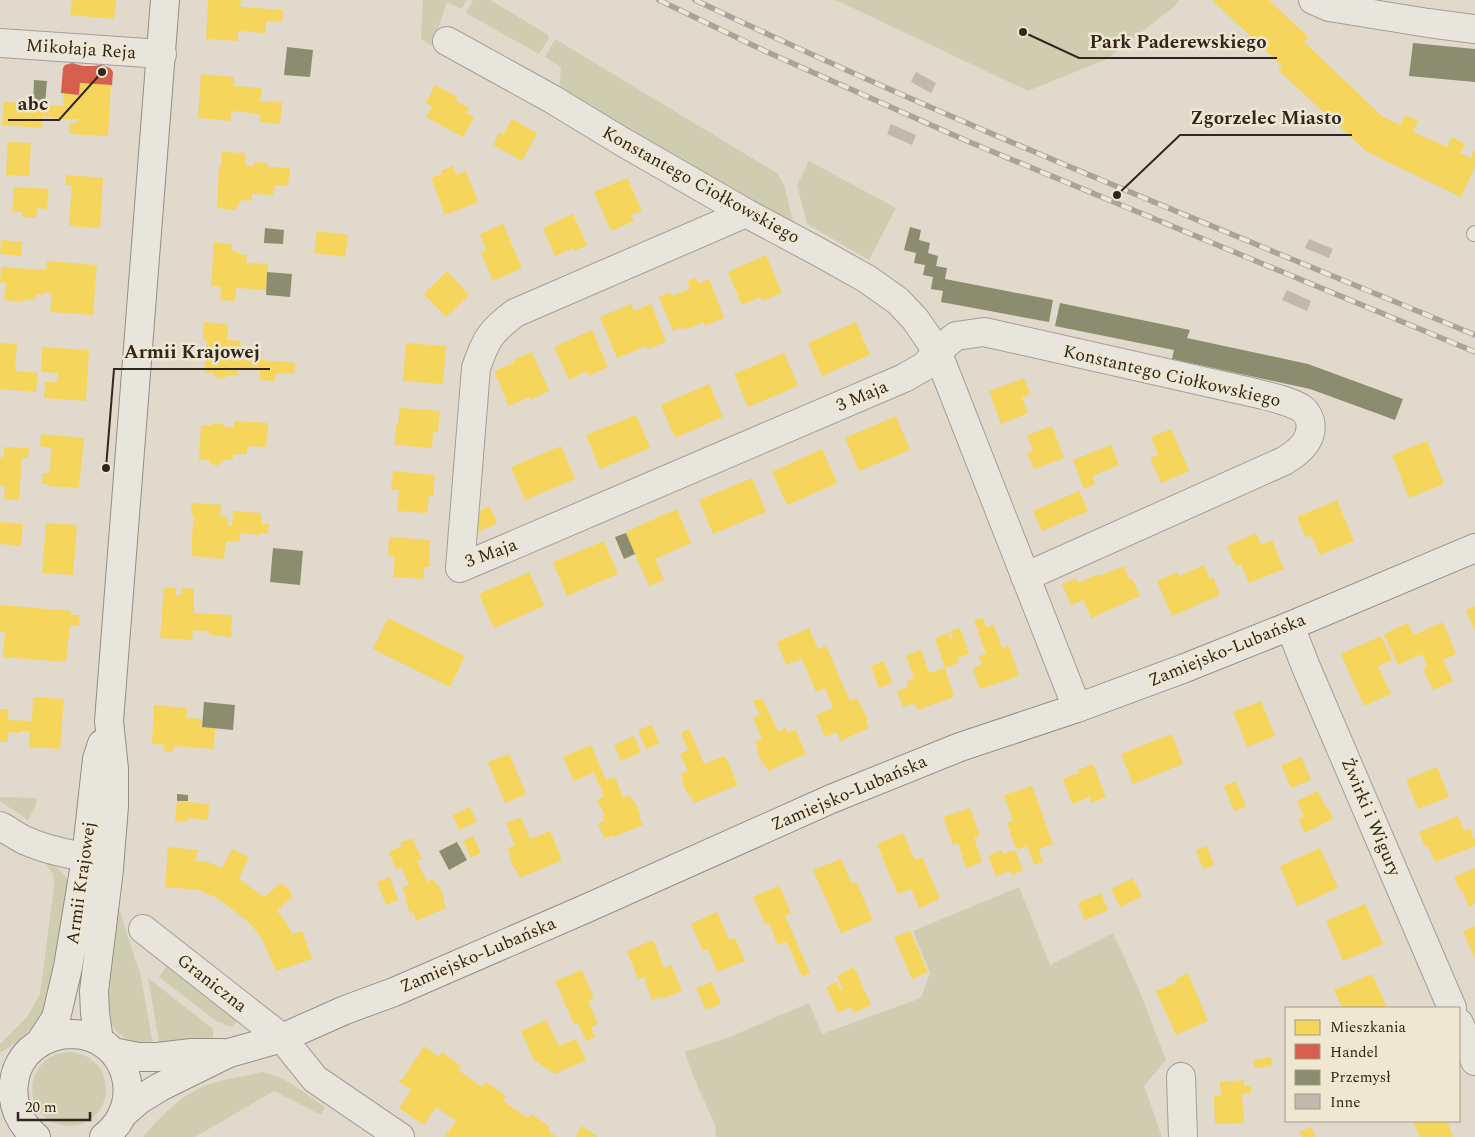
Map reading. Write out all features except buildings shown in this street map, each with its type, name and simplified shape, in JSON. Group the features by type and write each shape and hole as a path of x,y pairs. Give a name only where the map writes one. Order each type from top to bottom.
{"street":[{"name":"Armii Krajowej","path":"10,1066 41,1041 53,1024 58,1012 68,967 114,806 114,769 109,721 166,0"},
{"path":"1313,0 1329,6 1475,29"},
{"name":"Konstantego Ciołkowskiego","path":"446,41 552,100 746,213 867,279 898,301 915,319 937,351 1077,708"},
{"name":"Mikołaja Reja","path":"0,43 162,54"},
{"name":"3 Maja","path":"746,213 515,313 497,327 485,343 476,368 460,568 904,378 925,366 937,351"},
{"name":"Konstantego Ciołkowskiego","path":"937,351 956,336 984,332 1255,393 1303,409 1308,416 1311,428 1308,439 1299,452 1284,461 1025,577"},
{"name":"Zamiejsko-Lubańska","path":"123,1114 139,1100 160,1087 229,1054 282,1038 345,1010 394,992 831,799 960,746 1077,708 1185,668 1475,548"},
{"name":"Żwirki i Wigury","path":"1290,626 1452,1007"},
{"path":"0,826 25,840 57,852 98,859"},
{"name":"Armii Krajowej","path":"98,859 94,1013 106,1046 123,1067 128,1085 127,1102 123,1114"},
{"name":"Graniczna","path":"143,929 282,1038 316,1079 400,1137"},
{"path":"1460,1025 1475,1061"},
{"name":"Zamiejsko-Lubańska","path":"41,1041 62,1034 83,1034 106,1046 138,1057 192,1053 229,1054"},
{"path":"10,1066 14,1082 14,1099 25,1126"},
{"path":"1181,1077 1183,1137"},
{"path":"104,1137 112,1131 123,1114"}],"shaded area":[{"path":"423,0 467,0 461,9 447,2 432,46 421,39"},
{"path":"473,0 490,0 548,35 549,38 539,54 466,13"},
{"path":"836,0 1179,0 1175,6 1107,59 1028,91"},
{"path":"555,39 777,173 784,185 794,225 559,90 561,67 545,57"},
{"path":"809,161 896,208 869,260 807,224 797,185"},
{"path":"0,797 37,798 36,805 28,820 0,801"},
{"path":"44,861 60,871 72,887 44,1017 15,1043 0,1053 0,1044 27,1017 40,994 54,887 53,874"},
{"path":"1019,887 1050,965 1113,933 1139,990 1166,1060 1144,1086 1162,1137 716,1137 715,1125 694,1078 685,1052 727,1038 809,1003 822,1034 921,998 930,973 913,931"},
{"path":"117,902 140,972 154,1049 140,1048 127,1040 116,1031 108,1018 105,984"},
{"path":"169,963 240,1017 238,1021 231,1027 215,1020 159,977"},
{"path":"148,978 213,1029 211,1041 160,1047"},
{"path":"62,1052 76,1052 90,1058 100,1068 106,1082 106,1096 100,1110 90,1120 76,1126 62,1126 48,1120 38,1110 32,1096 32,1082 38,1068 48,1058"},
{"path":"262,1072 287,1081 325,1107 321,1115 274,1091 195,1137 143,1137 170,1109 194,1091 216,1082"}],"railway":[{"path":"659,0 765,51 967,141 1475,352"},
{"path":"695,0 985,131 1475,335"}],"place":[{"name":"Park Paderewskiego","path":"1023,32"},
{"name":"abc","path":"102,72"},
{"name":"Zgorzelec Miasto","path":"1117,195"},
{"name":"Armii Krajowej","path":"106,468"}]}
